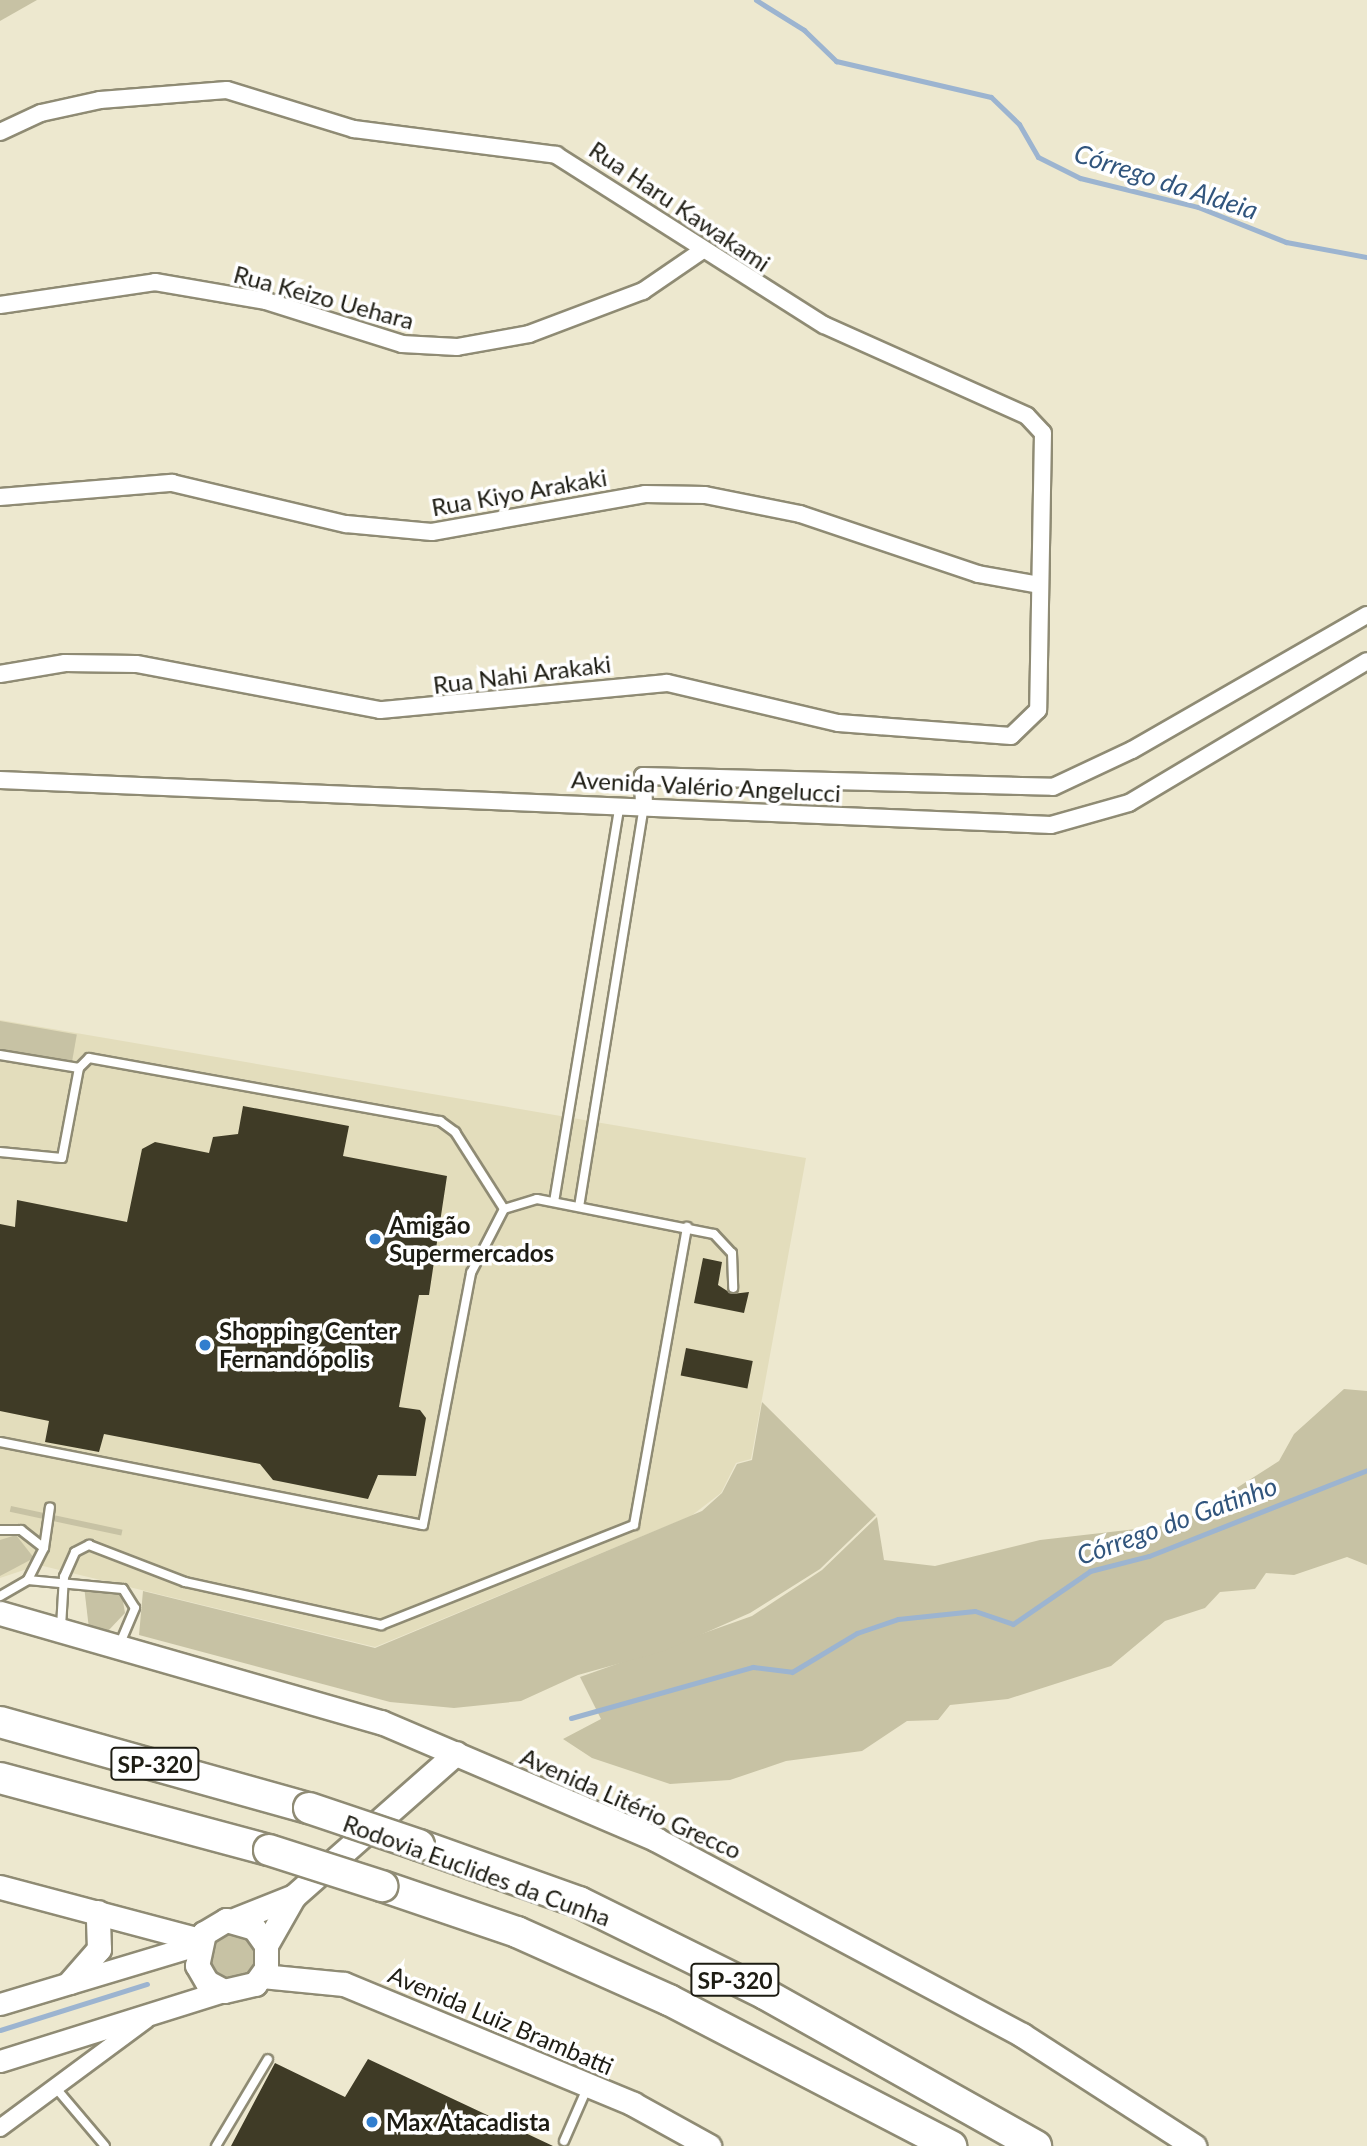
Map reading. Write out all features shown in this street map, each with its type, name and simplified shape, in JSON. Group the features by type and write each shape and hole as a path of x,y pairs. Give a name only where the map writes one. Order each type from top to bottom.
{"highway":[{"name":"Rodovia Euclides da Cunha","path":"0,1722 309,1808 579,1902 765,1994 1036,2146"},
{"name":"Rodovia Euclides da Cunha","path":"0,1778 270,1850 517,1932 668,2000 951,2146"}],"main road":[{"name":"Avenida Litério Grecco","path":"0,1613 292,1691 456,1753 657,1840 818,1921 1022,2035 1195,2146"},
{"path":"295,1896 210,1927 198,1942 201,1974 225,1991 246,1989 262,1976 266,1945 295,1896 456,1753"},
{"path":"0,1887 198,1942"},
{"path":"70,1982 99,1949 97,1912"},
{"path":"234,1920 254,1927 266,1945"},
{"name":"Avenida Luiz Brambatti","path":"262,1976 344,1984 589,2085 709,2146"}],"street":[{"name":"Rua Haru Kawakami","path":"0,132 41,113 100,100 227,90 354,130 556,155 580,164 700,252 859,343 1027,416 1043,433 1038,585"},
{"name":"Rua Keizo Uehara","path":"0,305 155,282 266,301 402,344 457,347 529,334 642,291 700,252"},
{"name":"Rua Kiyo Arakaki","path":"0,497 161,482 254,498 346,524 432,532 626,496 705,495 800,514 978,575 1038,585"},
{"name":"Rua Nahi Arakaki","path":"0,674 65,663 136,664 380,710 667,682 838,723 982,738 1010,736 1038,710 1038,585"},
{"name":"Avenida Valério Angelucci","path":"644,806 643,776 1053,787 1132,750 1367,615"},
{"name":"Avenida Valério Angelucci","path":"0,780 1051,825 1092,817 1129,803 1367,661"},
{"path":"0,2004 198,1942"},
{"path":"0,2062 162,2008 225,1991"},
{"path":"0,2128 162,2008"}],"lane":[{"path":"554,1202 620,805"},
{"path":"579,1207 644,806"},
{"path":"0,1055 79,1068"},
{"path":"0,1152 62,1158 79,1068 89,1058 440,1121 455,1132 504,1209"},
{"path":"0,1442 424,1525 474,1262 504,1209 527,1199 687,1227 727,1244 733,1288"},
{"path":"61,1630 63,1583 75,1552 98,1545 185,1581 381,1625 634,1525 687,1227"},
{"path":"0,1596 28,1580 44,1548 50,1507"},
{"path":"0,1530 21,1530 44,1548"},
{"path":"28,1580 105,1584 132,1598 134,1615 120,1644"},
{"path":"216,2146 268,2059"},
{"path":"564,2141 589,2085"},
{"path":"55,2087 105,2146"}],"shaded area":[{"path":"0,0 37,0 0,21"},
{"path":"0,1020 806,1158 751,1459 736,1463 721,1493 691,1516 375,1647 39,1565 0,1578"},
{"path":"0,1021 77,1035 71,1067 0,1055"},
{"path":"1344,1389 1367,1391 1367,1565 1347,1557 1294,1575 1266,1573 1255,1589 1220,1592 1205,1608 1165,1621 1111,1666 1008,1699 950,1705 938,1720 907,1721 862,1751 786,1761 730,1780 670,1784 592,1758 563,1739 601,1719 580,1677 752,1616 822,1570 877,1517 884,1560 935,1566 1040,1540 1180,1524 1279,1461 1294,1434"},
{"path":"762,1402 876,1515 820,1569 750,1613 664,1651 578,1675 521,1701 454,1708 390,1702 139,1635 143,1591 375,1648 702,1511 722,1493 737,1464 752,1460"},
{"path":"11,1506 123,1530 121,1536 10,1512"},
{"path":"16,1535 34,1558 0,1576 0,1540"},
{"path":"84,1586 116,1591 123,1601 125,1613 107,1632 89,1629"},
{"path":"231,1931 248,1938 255,1955 248,1972 231,1979 214,1972 207,1955 214,1938"}],"building":[{"name":"Shopping Center Fernandópolis","path":"243,1106 349,1126 343,1156 447,1176 429,1295 419,1295 399,1407 420,1410 426,1418 416,1476 378,1475 368,1499 273,1480 260,1464 104,1434 99,1452 45,1442 49,1421 0,1411 0,1224 15,1227 17,1200 127,1222 142,1149 155,1142 209,1153 213,1137 238,1134"},
{"path":"703,1258 722,1262 718,1285 732,1294 749,1292 744,1313 694,1303"},
{"path":"686,1348 753,1361 747,1388 681,1375"},
{"name":"Max Atacadista","path":"368,2059 553,2146 231,2146 275,2063 345,2097"}],"waterway":[{"name":"Córrego da Aldeia","path":"756,0 804,30 836,61 991,97 1019,124 1038,157 1080,178 1198,207 1286,242 1367,257"},
{"name":"Córrego do Gatinho","path":"571,1718 753,1667 792,1672 857,1633 898,1619 975,1611 1013,1624 1090,1571 1149,1556 1367,1470"},
{"name":"Córrego do Gatinho","path":"0,2030 147,1984"}],"place":[{"name":"Amigão Supermercados","path":"375,1239"},
{"name":"Shopping Center Fernandópolis","path":"205,1345"},
{"name":"Max Atacadista","path":"372,2122"}]}
